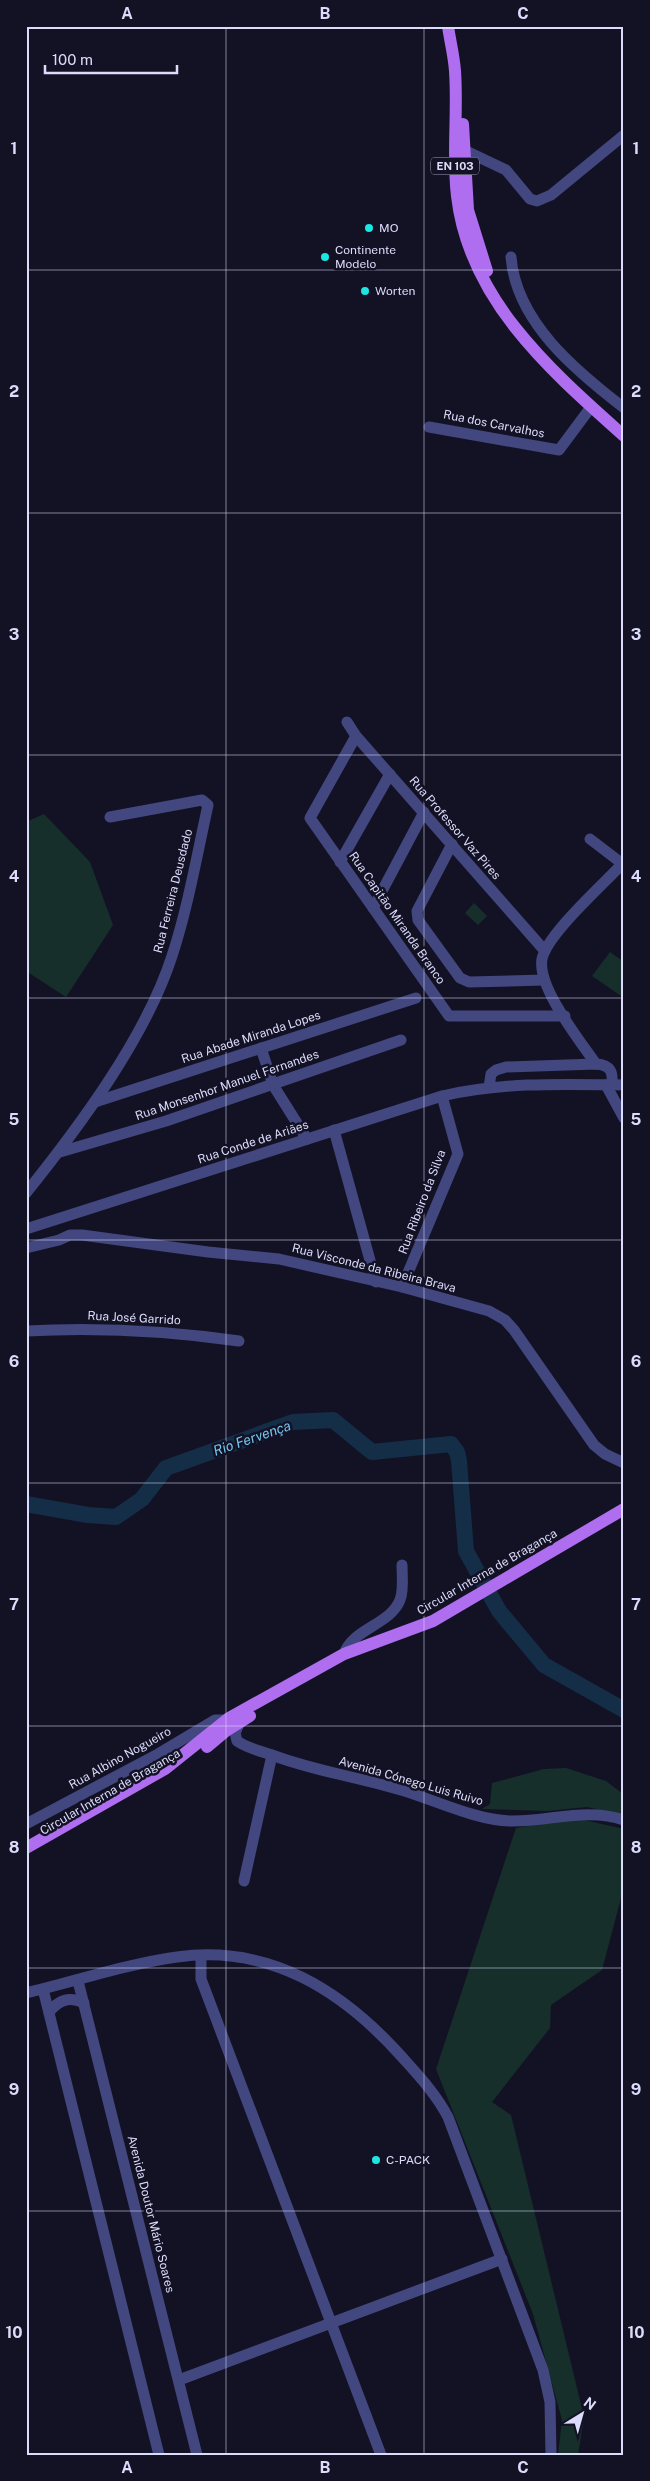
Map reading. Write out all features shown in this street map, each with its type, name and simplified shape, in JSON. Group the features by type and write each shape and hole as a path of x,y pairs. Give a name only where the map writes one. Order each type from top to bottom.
{"main road":[{"name":"EN 103","path":"448,26 455,71 455,170 458,207 470,251 481,276 516,331 541,360 624,436"},
{"name":"EN 103","path":"456,26 462,64 463,135 466,151 468,210 495,300"},
{"name":"Circular Interna de Bragança","path":"535,1565 624,1509"},
{"name":"Circular Interna de Bragança","path":"26,1857 177,1771 213,1741 240,1722 349,1659 420,1634 450,1614 535,1565 624,1518"},
{"name":"Circular Interna de Bragança","path":"26,1848 165,1769 226,1720 344,1654 400,1635 450,1614"}],"street":[{"path":"466,151 506,170 530,199 537,202 550,195 624,135"},
{"path":"511,256 512,272 526,306 546,337 624,408"},
{"name":"Rua dos Carvalhos","path":"429,427 559,450 591,407"},
{"path":"609,422 624,429"},
{"name":"Rua Professor Vaz Pires","path":"347,722 356,736 545,951"},
{"name":"Rua Capitão Miranda Branco","path":"356,736 310,818 449,1016 565,1016"},
{"path":"340,862 390,774"},
{"name":"Rua Ferreira Deusdado","path":"26,1193 60,1152 95,1102 156,997 172,957 208,805 202,800 110,817"},
{"path":"373,908 424,812"},
{"path":"590,839 623,864 555,935 542,959 544,980 595,1067 611,1085 624,1118"},
{"path":"452,844 417,911 418,920 460,978 469,982 544,980"},
{"name":"Rua Abade Miranda Lopes","path":"95,1102 416,998"},
{"name":"Rua Monsenhor Manuel Fernandes","path":"60,1152 166,1122 401,1040"},
{"path":"261,1048 273,1085 307,1139"},
{"path":"489,1087 491,1074 496,1070 506,1067 595,1067 604,1064 624,1074"},
{"path":"587,1084 595,1067"},
{"path":"610,1068 613,1073 611,1085"},
{"name":"Rua Conde de Ariães","path":"26,1229 442,1096 489,1087 611,1085"},
{"name":"Rua Ribeiro da Silva","path":"402,1287 458,1154 442,1096"},
{"path":"334,1130 376,1282"},
{"path":"62,1218 70,1235"},
{"path":"43,1224 47,1241"},
{"name":"Rua Visconde da Ribeira Brava","path":"26,1248 47,1241 59,1240 70,1235 82,1235 200,1251 279,1259 402,1287 490,1311 504,1320 568,1406 594,1445 605,1454 624,1463"},
{"name":"Rua José Garrido","path":"26,1331 111,1329 199,1335 239,1341"},
{"path":"344,1654 350,1642 389,1614 398,1604 401,1596 402,1565"},
{"name":"Rua Albino Nogueiro","path":"26,1824 158,1754 215,1720 226,1720"},
{"path":"240,1722 235,1733 237,1741 254,1749"},
{"path":"213,1741 221,1740 242,1748 254,1749"},
{"name":"Avenida Cónego Luis Ruivo","path":"254,1749 293,1764 400,1790 467,1813 509,1821 585,1814 601,1814 624,1820"},
{"path":"244,1881 272,1756"},
{"path":"201,1956 201,1979 381,2455"},
{"path":"26,1993 154,1961 179,1957 201,1956 256,1960 291,1971 321,1986 376,2027 440,2102 448,2117 548,2386 551,2455"},
{"name":"Avenida Doutor Mário Soares","path":"78,1981 197,2455"},
{"path":"43,1989 159,2455"},
{"path":"49,2012 61,2001 69,1999 84,2003"},
{"path":"179,2380 502,2259"}],"green space":[{"path":"44,814 90,862 113,925 66,997 26,971 26,822"},
{"path":"474,903 487,916 478,925 465,913"},
{"path":"610,952 624,962 624,998 592,976"},
{"path":"566,1768 606,1781 623,1794 624,1815 587,1807 547,1811 482,1809 490,1804 492,1783 544,1769"},
{"path":"564,1820 584,1820 624,1829 624,1897 621,1898 602,1970 551,2005 550,2028 492,2102 511,2115 584,2417 578,2455 558,2455 562,2420 533,2314 436,2069 516,1828"}],"waterway":[{"name":"Rio Fervença","path":"26,1504 88,1515 116,1517 142,1499 166,1468 293,1422 333,1420 372,1452 451,1444 457,1452 459,1461 466,1551 499,1611 544,1665 624,1710"}],"place":[{"name":"MO","path":"369,228"},
{"name":"Continente Modelo","path":"325,257"},
{"name":"Worten","path":"365,291"},
{"name":"C-PACK","path":"376,2160"}]}
